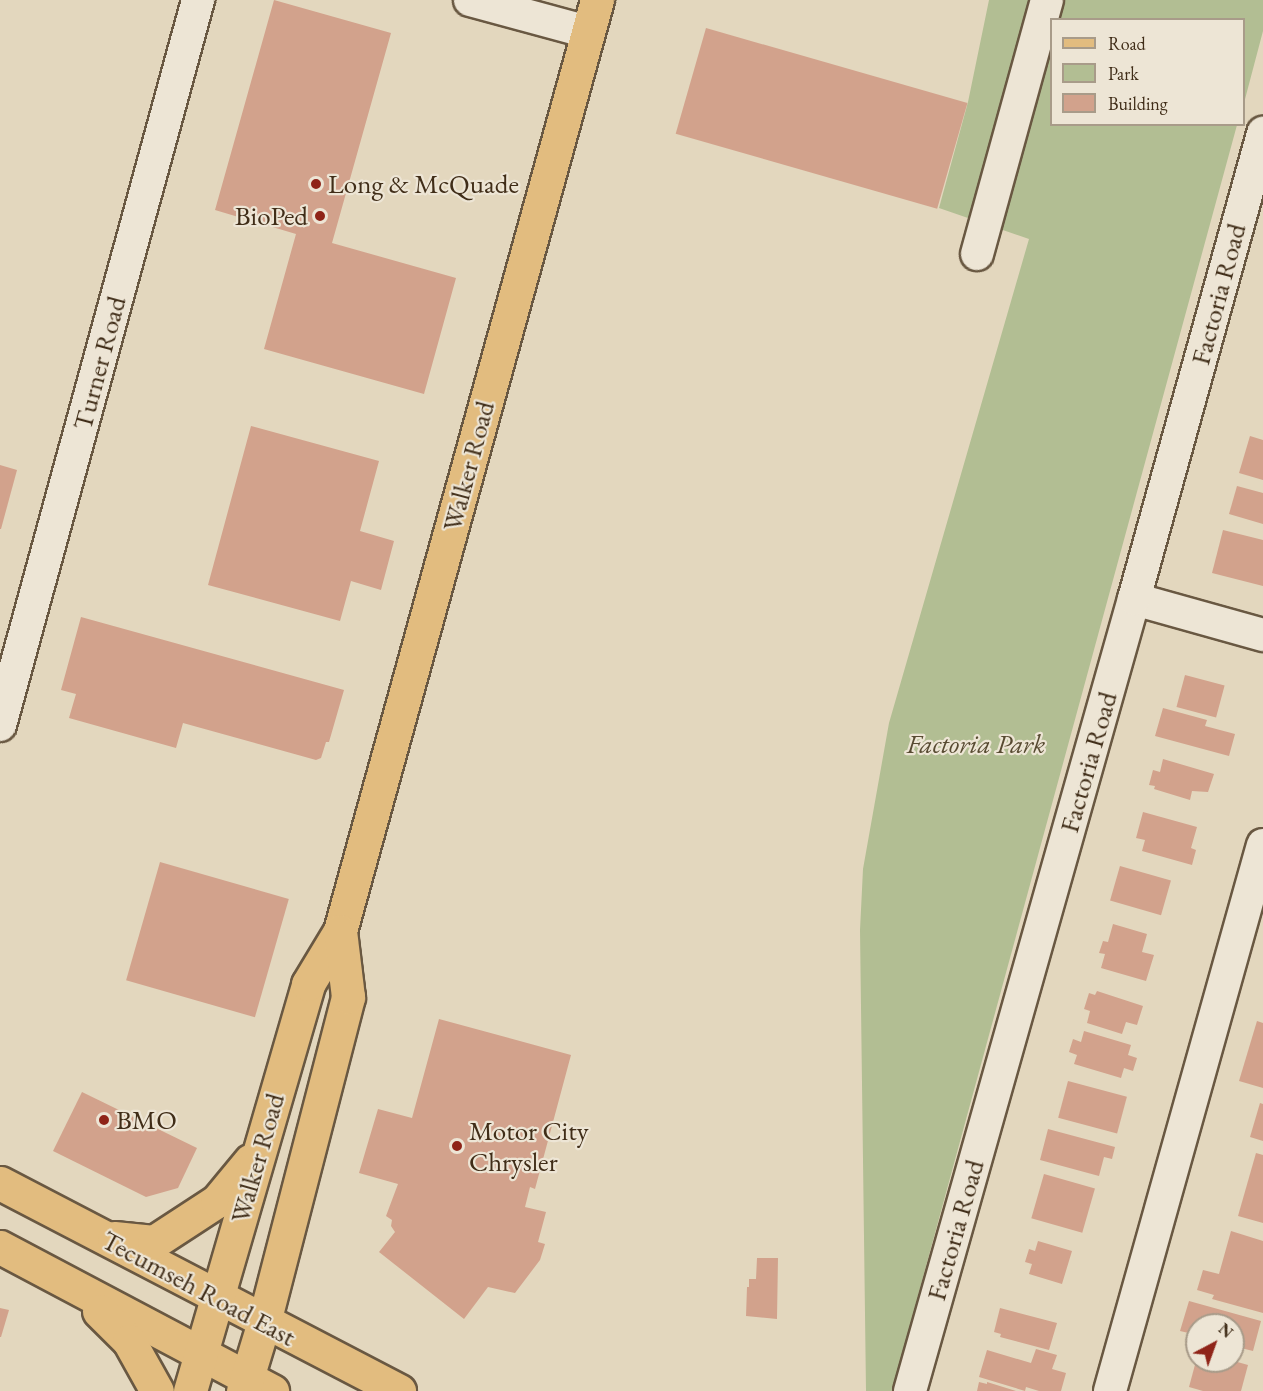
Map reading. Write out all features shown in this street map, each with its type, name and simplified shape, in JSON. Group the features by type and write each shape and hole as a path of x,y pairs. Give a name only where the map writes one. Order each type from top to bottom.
{"main road":[{"name":"Walker Road","path":"190,1391 257,1153 308,984 340,931 597,0"},
{"name":"Walker Road","path":"254,1387 264,1322 348,997 340,931"},
{"path":"103,1238 154,1242 217,1201 257,1153"},
{"name":"Tecumseh Road East","path":"0,1184 399,1391"},
{"name":"Tecumseh Road East","path":"0,1247 201,1355 254,1387"},
{"path":"72,1284 129,1341 157,1391"}],"street":[{"name":"Turner Road","path":"0,725 198,0"},
{"path":"470,0 588,32"},
{"path":"977,254 1047,0"},
{"name":"Factoria Road","path":"910,1391 1263,133"},
{"path":"1134,599 1263,635"},
{"path":"1110,1391 1263,844"}],"green space":[{"name":"Factoria Park","path":"989,0 1263,0 1263,31 1245,99 1245,18 1050,18 1050,126 1237,126 892,1391 866,1391 860,930 863,869 889,723 1029,239 939,208 968,102"}],"building":[{"path":"274,0 391,33 332,243 456,278 424,394 264,349 296,234 215,210"},
{"path":"706,28 967,103 937,209 676,134"},
{"path":"251,426 379,461 360,531 394,541 381,590 351,581 340,621 208,585"},
{"path":"1250,436 1263,440 1263,480 1239,473"},
{"path":"0,465 17,470 1,529 0,529"},
{"path":"1237,486 1263,493 1263,524 1229,514"},
{"path":"1223,530 1263,540 1263,586 1212,573"},
{"path":"81,617 344,690 329,742 326,742 321,758 316,760 183,723 176,748 69,718 76,694 61,690"},
{"path":"1185,675 1225,686 1216,717 1176,707"},
{"path":"1163,708 1207,720 1205,726 1235,734 1229,756 1155,736"},
{"path":"1163,759 1214,774 1208,792 1192,791 1190,800 1154,789 1155,786 1149,785 1153,770 1160,772"},
{"path":"1143,812 1197,827 1191,848 1196,850 1192,865 1142,851 1145,840 1136,838"},
{"path":"160,862 289,899 255,1017 126,980"},
{"path":"1120,866 1171,881 1161,915 1110,901"},
{"path":"1113,924 1147,934 1142,952 1154,955 1146,981 1101,968 1105,954 1099,953 1103,941 1108,942"},
{"path":"1097,991 1143,1006 1137,1025 1126,1022 1122,1034 1087,1023 1090,1011 1084,1009 1089,993 1095,995"},
{"name":"Motor City Chrysler","path":"439,1019 571,1055 535,1189 530,1187 525,1207 546,1212 538,1242 545,1244 540,1260 515,1293 488,1287 464,1319 379,1252 395,1232 391,1226 392,1220 386,1216 398,1184 359,1173 378,1109 412,1118"},
{"path":"1257,1021 1263,1023 1263,1088 1239,1081"},
{"path":"1084,1031 1131,1045 1128,1055 1137,1058 1133,1071 1124,1068 1121,1078 1074,1064 1077,1055 1069,1052 1073,1039 1081,1042"},
{"path":"1068,1081 1127,1097 1117,1133 1058,1118"},
{"name":"BMO","path":"82,1092 197,1148 178,1188 146,1197 53,1151"},
{"path":"1260,1103 1263,1104 1263,1141 1250,1137"},
{"path":"1048,1129 1115,1147 1112,1159 1104,1157 1099,1176 1040,1160"},
{"path":"1256,1153 1263,1155 1263,1223 1238,1216"},
{"path":"1044,1174 1095,1189 1082,1233 1031,1218"},
{"path":"1231,1231 1263,1241 1263,1313 1212,1299 1214,1295 1197,1290 1203,1270 1219,1274"},
{"path":"1038,1241 1072,1251 1062,1284 1029,1274 1032,1264 1025,1262 1029,1249 1035,1251"},
{"path":"757,1258 778,1258 777,1319 746,1316 747,1287 749,1287 749,1279 756,1279"},
{"path":"1189,1301 1232,1313 1185,1313"},
{"path":"0,1308 9,1310 1,1337 0,1337"},
{"path":"1000,1308 1057,1323 1049,1350 1000,1337 1001,1334 994,1332"},
{"path":"1185,1314 1185,1332 1180,1331"},
{"path":"1245,1317 1261,1321 1253,1351 1245,1349"},
{"path":"1036,1349 1057,1355 1052,1369 1066,1373 1061,1391 1039,1391 1026,1387 1025,1391 979,1377 987,1350 1031,1363"},
{"path":"1245,1364 1248,1365 1241,1391 1203,1391 1189,1387 1193,1373 1245,1373"},
{"path":"979,1382 987,1384 987,1382 1016,1391 977,1391"}],"place":[{"name":"Long & McQuade","path":"316,184"},
{"name":"BioPed","path":"320,216"},
{"name":"BMO","path":"104,1120"},
{"name":"Motor City Chrysler","path":"457,1146"}]}
